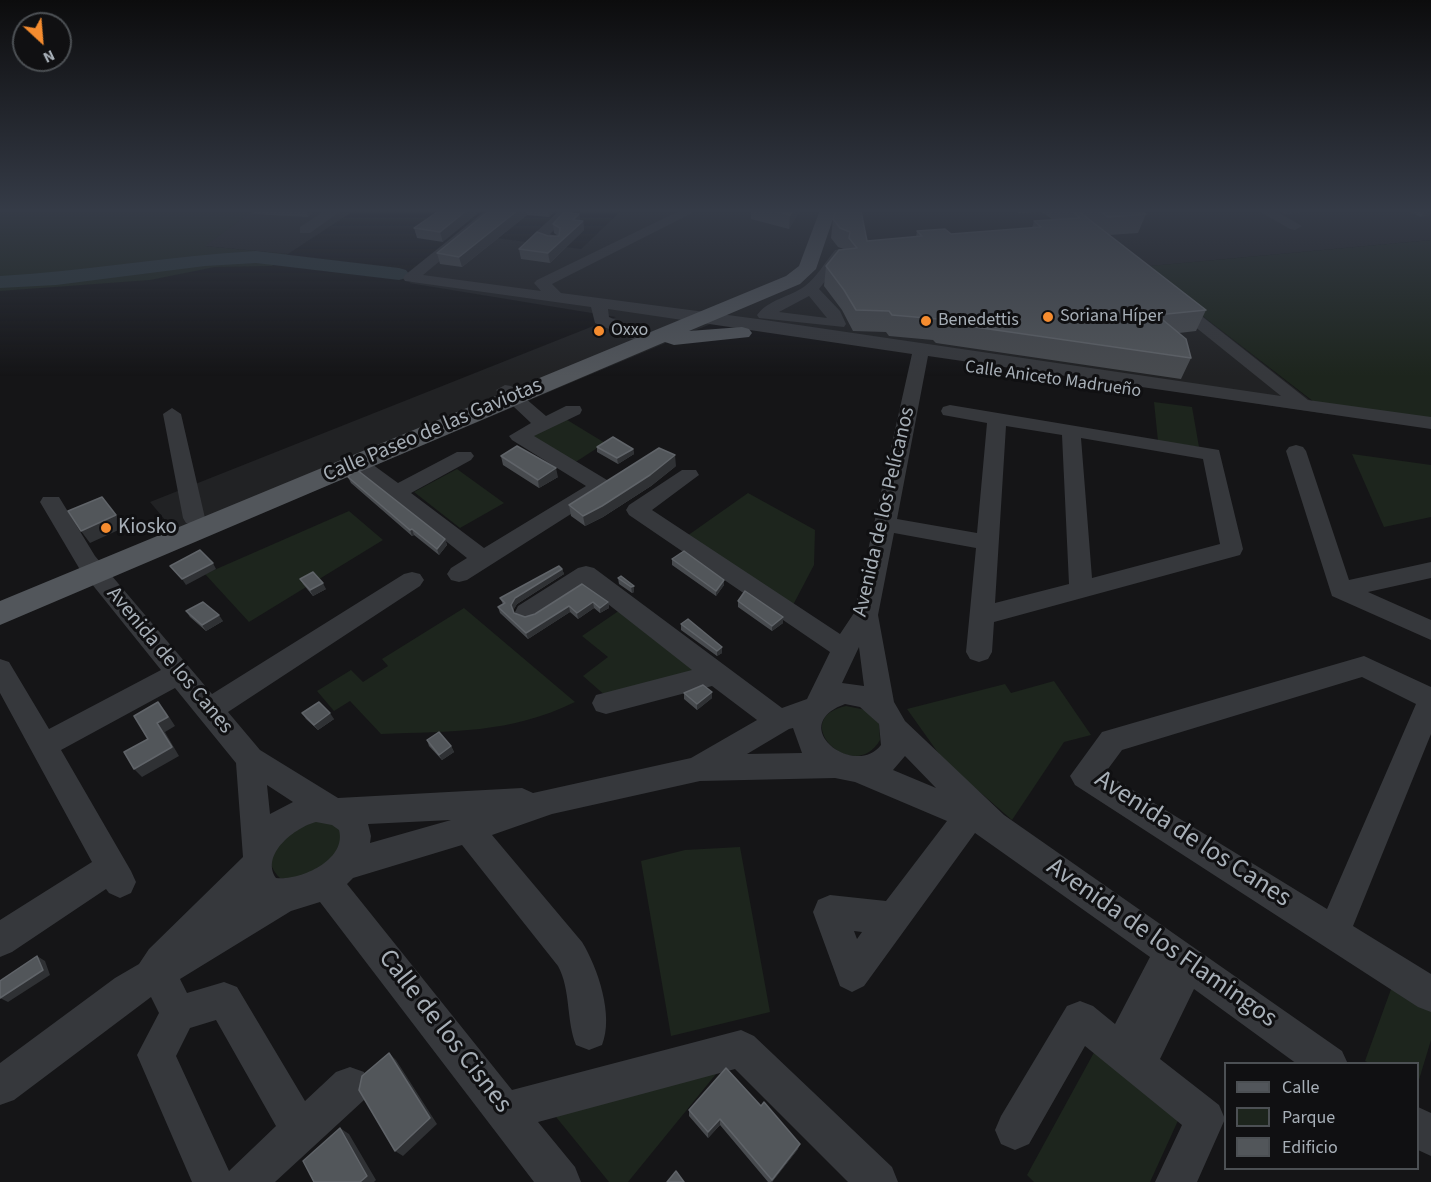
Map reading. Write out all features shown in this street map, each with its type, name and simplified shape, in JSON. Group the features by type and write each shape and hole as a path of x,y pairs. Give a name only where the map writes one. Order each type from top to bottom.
{"main road":[{"name":"Calle Paseo de las Gaviotas","path":"0,614 194,518 509,394 638,340 787,272 792,265"},
{"name":"Calle Paseo de las Gaviotas","path":"686,318 747,320 807,269 808,265"},
{"path":"638,340 747,320"},
{"name":"Calle Paseo de las Gaviotas","path":"0,599 92,568 358,463 509,394"}],"street":[{"name":"Calle Aniceto Madrueño","path":"426,265 410,278 686,318 747,320 920,355 1306,410 1431,432"},
{"path":"558,299 543,283 579,265"},
{"path":"747,320 796,303 830,265"},
{"path":"747,320 838,324 834,314 811,289"},
{"path":"1161,293 1306,410"},
{"path":"599,304 601,320 638,340"},
{"name":"Avenida de los Pelícanos","path":"816,704 844,649 866,615 920,355"},
{"path":"509,394 544,424"},
{"path":"459,574 609,480 519,436 573,410"},
{"name":"Calle Aniceto Madrueño","path":"1306,410 1431,423"},
{"path":"950,411 1212,454 1232,549 981,616"},
{"path":"172,414 194,518"},
{"path":"979,652 997,418"},
{"path":"1071,431 1080,590"},
{"path":"1296,451 1340,590 1431,631"},
{"path":"398,492 464,456"},
{"path":"358,463 483,559"},
{"path":"689,475 637,510 844,649"},
{"name":"Avenida de los Canes","path":"51,502 92,568 250,759 335,810"},
{"path":"884,524 987,542"},
{"path":"1340,590 1431,570"},
{"path":"527,612 586,574 779,721"},
{"path":"209,710 412,580"},
{"path":"816,704 806,728 808,739 824,759 846,767 884,761 892,752 897,741 888,717 866,615"},
{"name":"Avenida de los Canes","path":"1431,699 1364,666 1113,741 1085,776 1431,994"},
{"path":"43,746 179,672"},
{"path":"606,703 716,674"},
{"path":"0,940 115,875 43,746 2,679"},
{"path":"0,1086 147,978 284,896 309,891 336,874 552,800 697,768 779,721 844,693 869,698 888,717"},
{"path":"1334,932 1431,699"},
{"name":"Avenida de los Flamingos","path":"888,717 979,816 1326,1062"},
{"path":"250,759 256,861 262,885 269,891 284,896"},
{"name":"Avenida de los Flamingos","path":"697,768 846,767 979,816"},
{"path":"147,978 256,861 264,841 287,819 301,812 552,800"},
{"path":"335,810 353,825 355,834 351,855 336,874"},
{"path":"894,918 979,816"},
{"path":"468,829 570,954 581,973 589,1032"},
{"name":"Calle de los Cisnes","path":"336,874 505,1111 560,1182"},
{"path":"1129,1058 1179,957"},
{"path":"147,978 178,1014"},
{"path":"213,1182 156,1055 178,1014 224,1000 301,1131"},
{"path":"1015,1130 1080,1019 1205,1119 1176,1182"},
{"path":"505,1111 741,1049 877,1182"},
{"path":"245,1182 350,1086"}],"shaded area":[{"path":"433,265 1160,265 1140,267 1328,414 713,323 186,545 150,502 616,317 409,283"}],"green space":[{"path":"0,265 273,265 215,267 150,280 0,291"},
{"path":"1431,265 1431,419 1314,402 1139,267"},
{"path":"1154,402 1192,407 1199,447 1158,441"},
{"path":"564,418 605,443 574,463 530,435"},
{"path":"1352,454 1431,465 1431,517 1384,527"},
{"path":"457,469 504,503 460,528 414,492"},
{"path":"748,493 815,530 814,565 793,605 687,536"},
{"path":"349,511 383,540 249,622 205,574"},
{"path":"464,608 575,702 527,720 480,729 381,734 350,701 334,711 317,691 351,670 363,682 388,666 382,659"},
{"path":"620,610 700,671 607,697 583,676 608,657 582,636"},
{"path":"1054,681 1091,735 1064,742 1012,820 944,761 907,709 1005,684 1011,693"},
{"path":"846,706 866,710 879,724 880,740 869,752 855,756 842,753 831,745 824,735 822,723 829,713"},
{"path":"316,819 336,824 341,832 339,852 312,878 280,878 273,868 271,858 274,850 288,835"},
{"path":"740,847 770,1012 671,1036 641,861 685,850"},
{"path":"1394,981 1431,1006 1431,1040 1419,1080 1419,1062 1365,1061"},
{"path":"1097,1047 1181,1114 1150,1182 1034,1182 1027,1175"},
{"path":"725,1063 628,1182 609,1182 552,1112"}],"building":[{"name":"Soriana Híper","path":"1148,265 1206,310 1157,315 1186,339 1191,358 940,322 938,319 892,315 889,311 856,310 826,266"},
{"path":"613,437 633,449 617,458 597,447"},
{"path":"517,446 556,468 538,480 501,456"},
{"path":"659,448 675,455 650,475 602,506 583,516 569,505"},
{"path":"356,469 445,539 437,549 412,529 410,530 348,477"},
{"path":"102,497 116,515 81,531 68,511"},
{"path":"200,550 213,563 182,579 170,566"},
{"path":"684,551 724,580 716,591 672,559"},
{"path":"559,566 562,569 515,598 511,605 514,613 525,617 535,614 582,584 608,602 600,608 593,602 577,613 569,606 526,633 498,607 505,603 500,598"},
{"path":"313,572 323,583 310,590 300,579"},
{"path":"621,576 634,586 631,587 618,578"},
{"path":"745,591 783,617 772,626 738,601"},
{"path":"203,602 219,615 202,625 186,611"},
{"path":"688,619 722,647 717,651 681,624"},
{"path":"703,685 712,692 697,704 684,693"},
{"path":"158,702 168,717 157,723 172,747 134,769 124,752 148,739 134,716"},
{"path":"319,702 330,713 314,725 302,713"},
{"path":"439,732 451,746 439,755 427,740"},
{"path":"37,956 43,970 0,998 0,981"},
{"path":"389,1053 430,1118 395,1151 359,1090 362,1076"},
{"path":"726,1068 761,1106 764,1102 800,1144 772,1180 720,1119 708,1132 689,1110"},
{"path":"340,1128 367,1176 360,1182 314,1182 303,1161"},
{"path":"676,1171 684,1182 667,1182"}],"waterway":[{"path":"0,282 56,279 165,265"},
{"path":"325,265 399,274"}],"place":[{"name":"Soriana Híper","path":"1048,317"},
{"name":"Benedettis","path":"926,321"},
{"name":"Oxxo","path":"599,331"},
{"name":"Kiosko","path":"106,528"}]}
